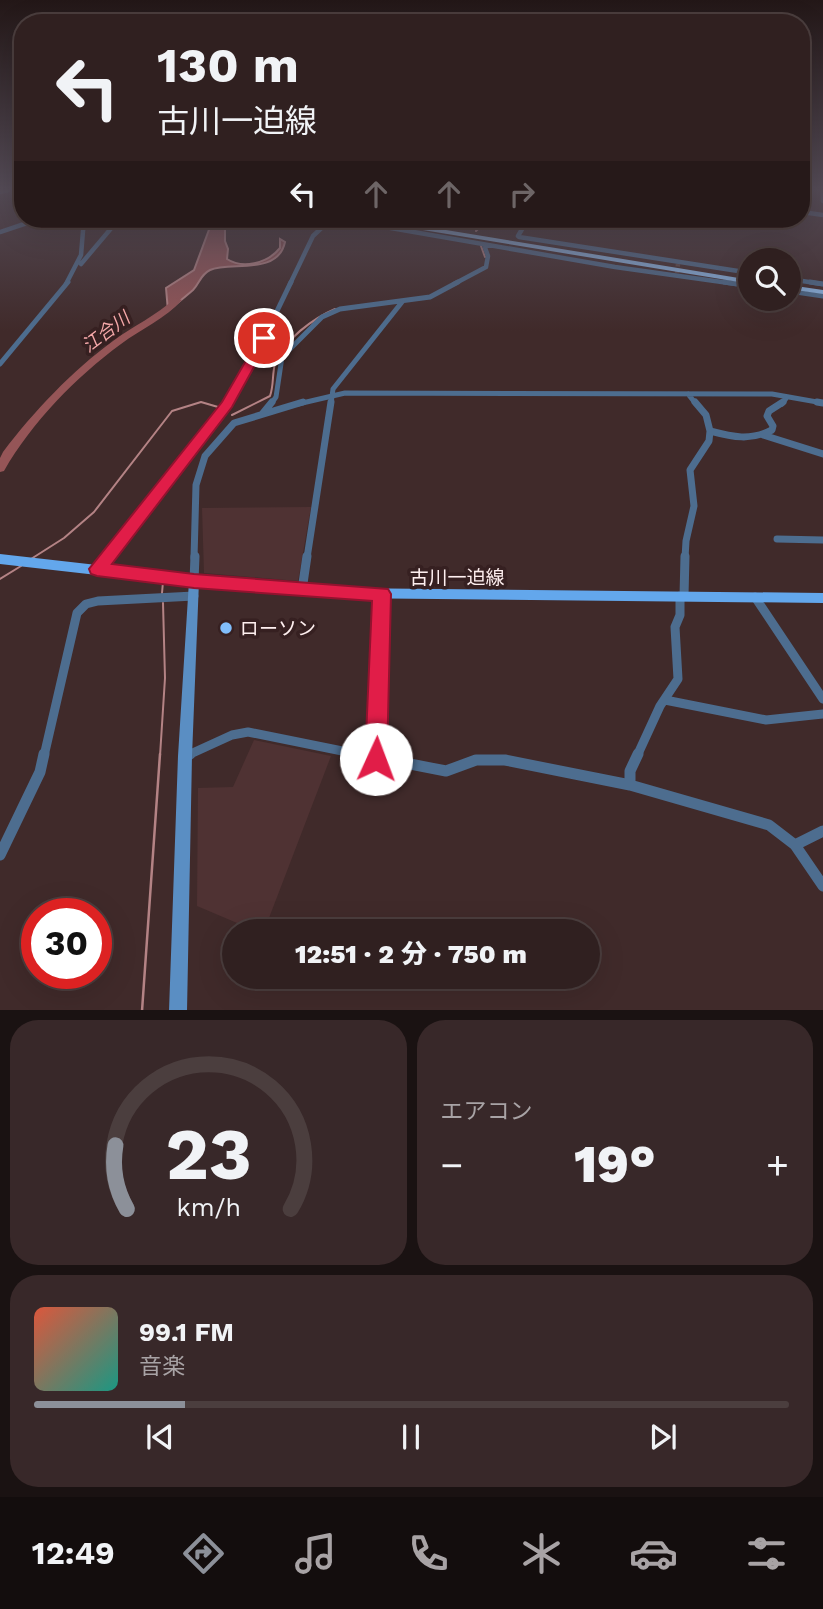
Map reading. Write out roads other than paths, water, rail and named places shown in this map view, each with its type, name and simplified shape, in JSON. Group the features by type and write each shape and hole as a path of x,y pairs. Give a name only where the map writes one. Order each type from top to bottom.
{"highway":[{"path":"484,237 738,277"},
{"path":"498,237 738,277"},
{"path":"801,287 823,290"}],"main road":[{"name":"古川一迫線","path":"0,559 194,581 382,594 823,598"}],"street":[{"path":"71,278 81,255 82,237"},
{"path":"0,364 103,237"},
{"path":"95,569 228,404 264,338 312,237"},
{"path":"447,237 677,275 738,278"},
{"path":"518,237 678,263 738,276"},
{"path":"263,413 276,397 282,357 322,317 340,309 402,302 441,293 483,270 489,260 484,244"},
{"path":"302,590 331,396 335,385 402,302"},
{"path":"178,1010 185,756 199,469 205,456 226,430 239,420 345,393 772,394 823,403"},
{"path":"631,785 630,771 678,679 675,627 680,615 686,541 694,506 690,470 709,441 710,431 706,415 688,394"},
{"path":"710,431 751,440 764,435 772,430 769,411 781,405 787,397"},
{"path":"764,435 823,454"},
{"path":"777,538 823,540"},
{"path":"376,759 382,594"},
{"path":"0,855 40,772 77,612 86,604 97,601 194,596"},
{"path":"755,597 823,699"},
{"path":"665,700 766,720 823,714"},
{"path":"185,756 232,735 248,732 446,771 476,760 505,760 631,785 769,825 795,845 823,886"},
{"path":"795,845 823,831"}],"waterway":[{"path":"481,246 485,257"},
{"name":"江合川","path":"0,468 34,420 87,367 116,343 178,300"},
{"path":"232,415 270,396 279,355 292,338 309,324 335,309"},
{"path":"31,559 64,538 94,512 172,411 201,402 218,407"},
{"path":"0,579 21,566"},
{"path":"162,593 163,582"},
{"path":"160,756 165,678 163,603"},
{"path":"142,1010 160,754"}],"tunnel":[{"path":"677,273 678,264"}],"place":[{"name":"ローソン","path":"226,628"}]}
